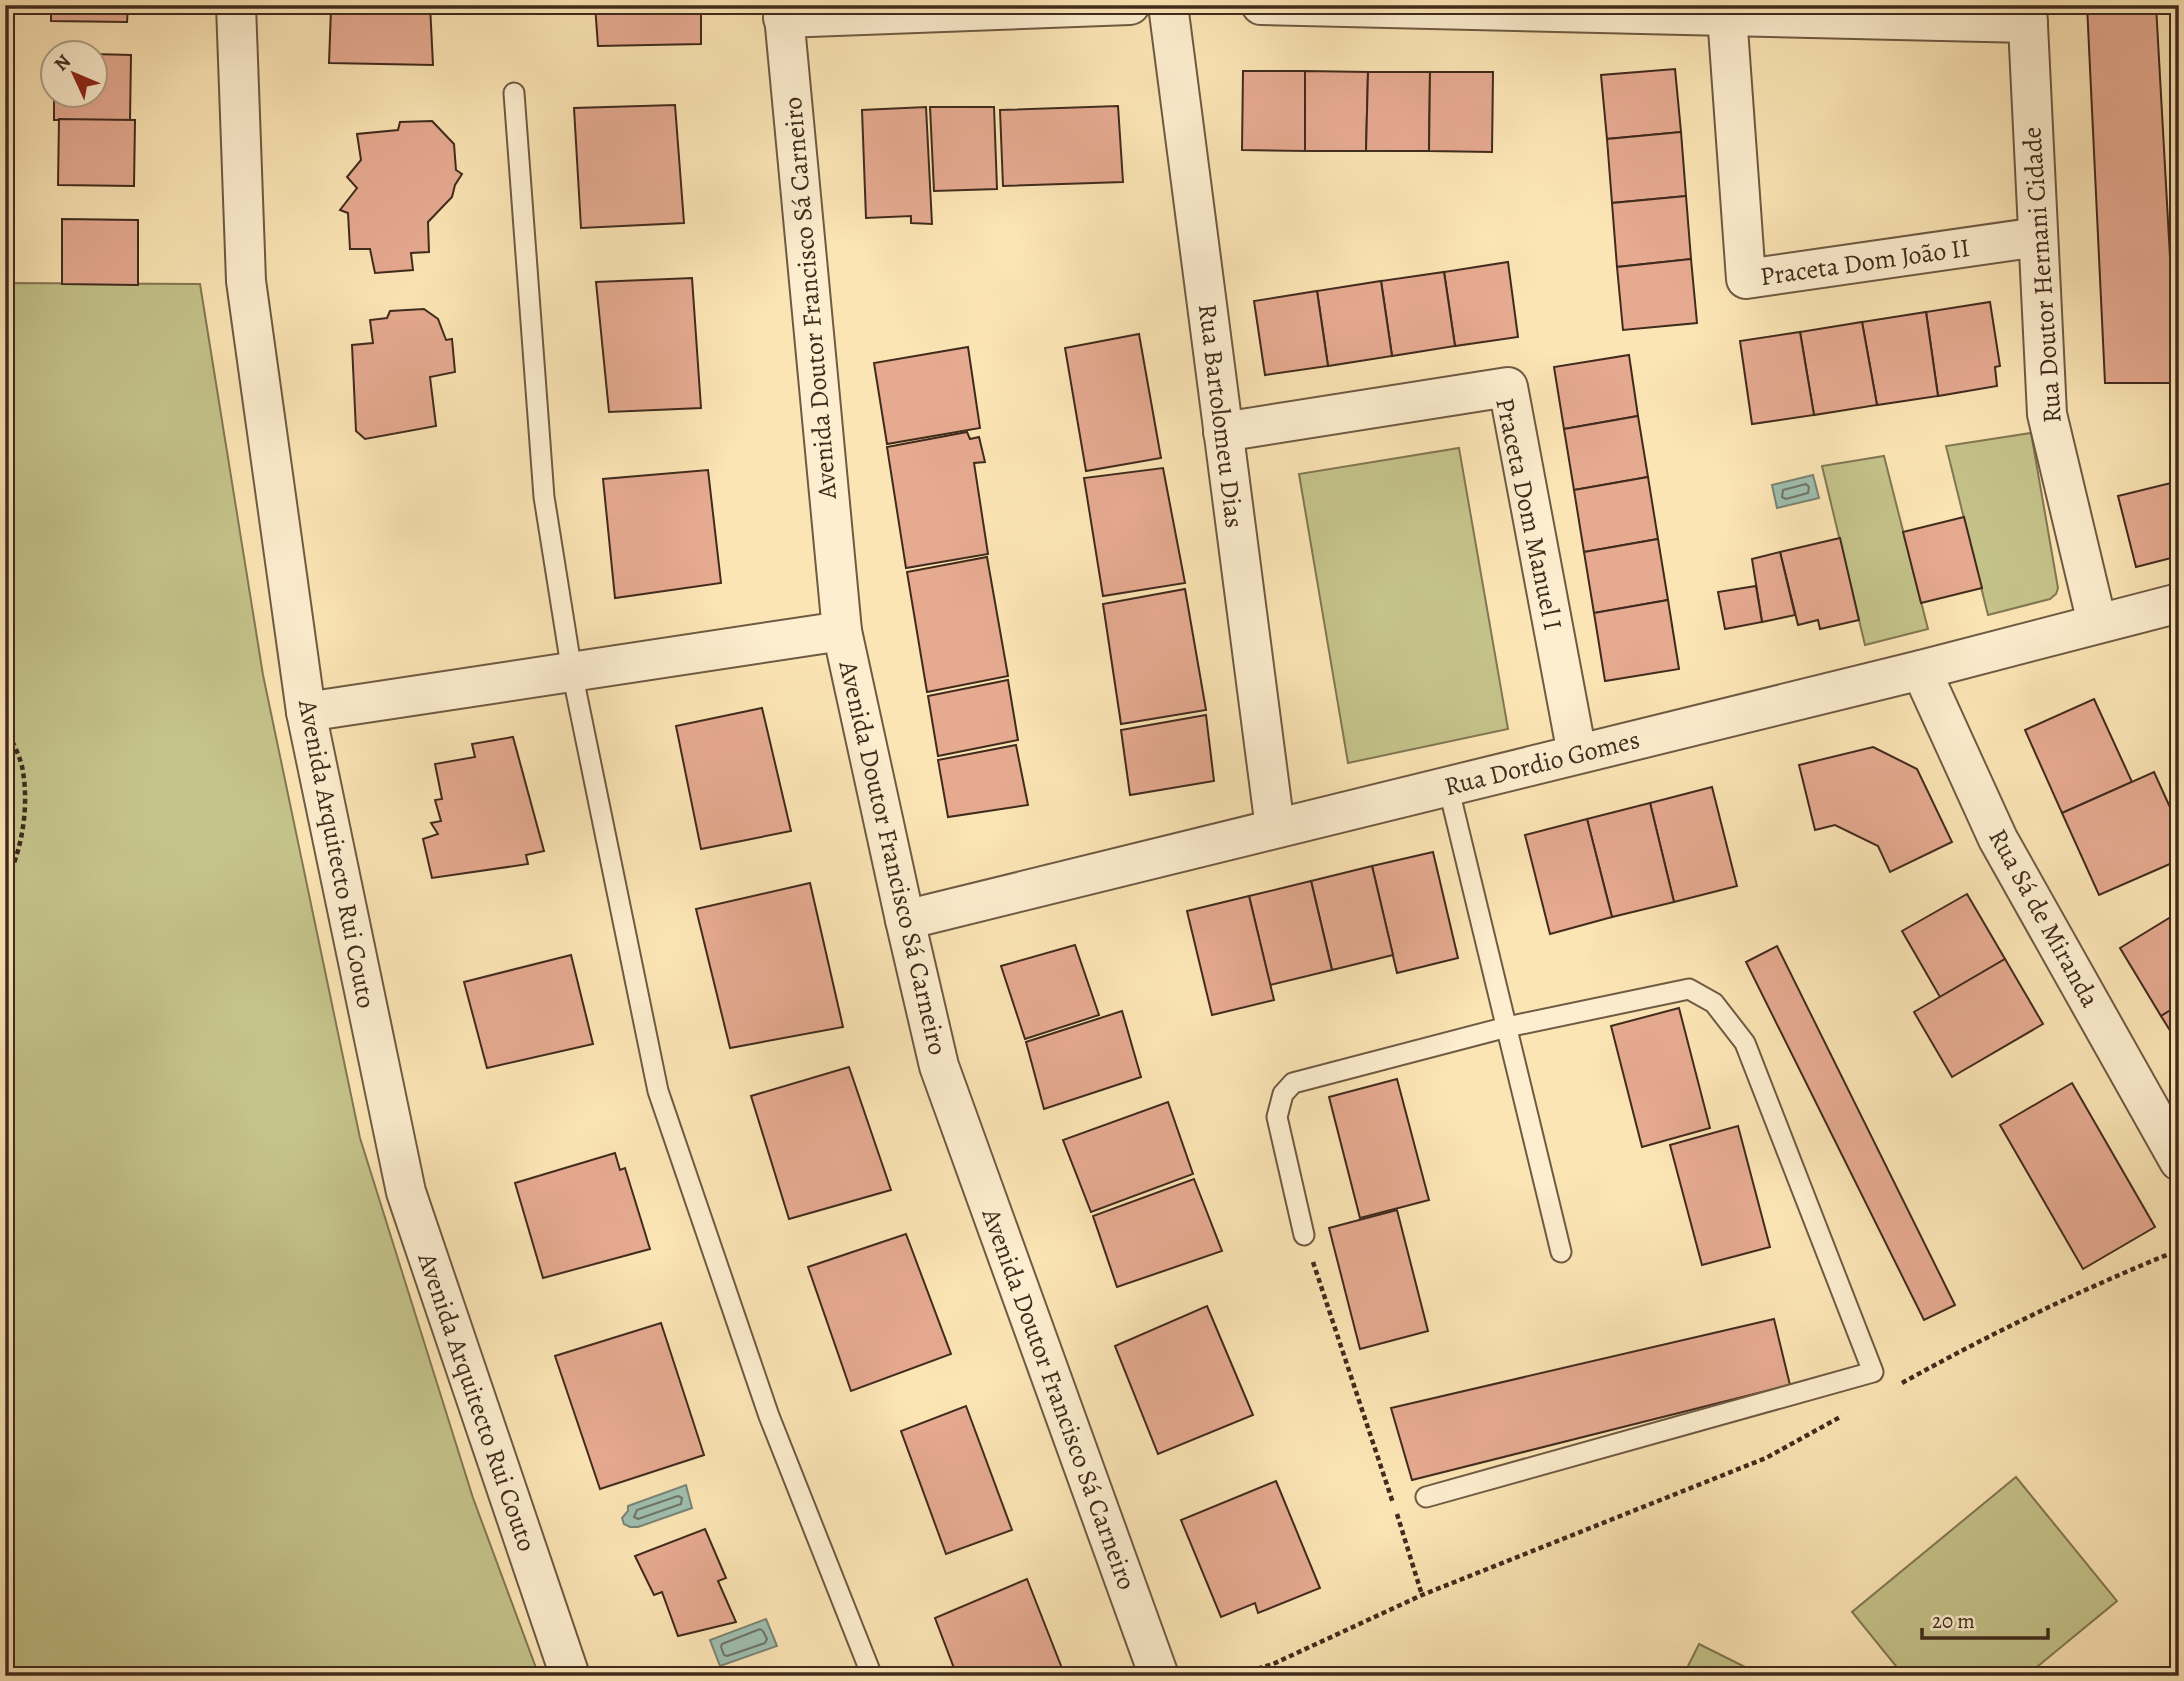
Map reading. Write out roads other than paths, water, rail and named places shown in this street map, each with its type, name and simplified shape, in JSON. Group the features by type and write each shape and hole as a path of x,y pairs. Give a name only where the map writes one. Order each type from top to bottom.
{"street":[{"name":"Avenida Arquitecto Rui Couto","path":"236,5 246,281 306,712 406,1192 570,1676"},
{"path":"783,12 1129,5"},
{"name":"Rua Bartolomeu Dias","path":"1168,5 1275,828"},
{"path":"1261,5 1727,15 2028,14"},
{"name":"Avenida Doutor Francisco Sá Carneiro","path":"783,12 842,631 905,920 940,1066 1159,1676"},
{"name":"Rua Doutor Hernani Cidade","path":"2028,14 2047,414 2098,623"},
{"name":"Praceta Dom João II","path":"1727,15 1746,279 2039,237"},
{"name":"Praceta Dom Manuel I","path":"1223,432 1508,387 1577,754"},
{"name":"Rua Dordio Gomes","path":"905,920 1921,670 2179,603"},
{"path":"306,712 842,631"},
{"name":"Rua Sá de Miranda","path":"1921,670 1998,839 2179,1161"}],"lane":[{"path":"513,93 544,497 572,672 658,1091 769,1416 872,1676"},
{"path":"1448,786 1561,1252"},
{"path":"1304,1235 1277,1117 1283,1094 1293,1083 1507,1027 1689,989 1714,1003 1745,1042 1873,1372 1426,1497"}],"water":[{"path":"1813,475 1819,498 1777,508 1772,485"},
{"path":"686,1485 692,1508 638,1527 624,1524 622,1518 628,1511 628,1506"},
{"path":"766,1619 777,1646 720,1666 710,1640"}]}
